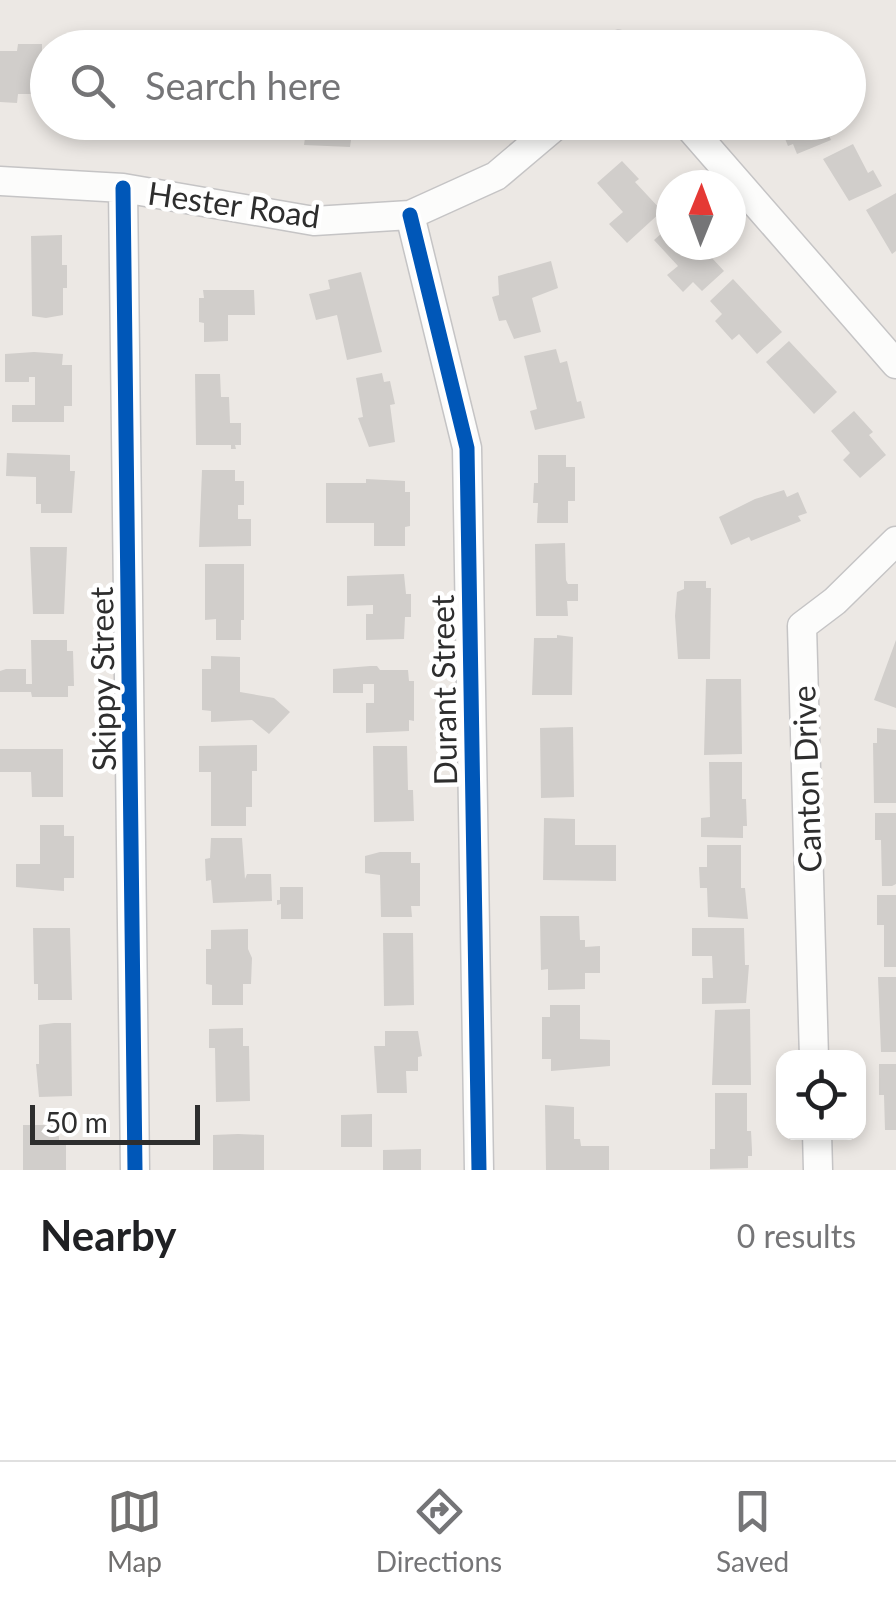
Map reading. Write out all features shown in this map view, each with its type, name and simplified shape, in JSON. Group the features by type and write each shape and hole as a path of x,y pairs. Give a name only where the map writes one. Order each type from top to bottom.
{"street":[{"name":"Hester Road","path":"0,181 123,188 314,220 410,215 496,176 539,140"},
{"path":"701,140 896,364"},
{"name":"Skippy Street","path":"123,188 135,1170"},
{"name":"Durant Street","path":"410,215 466,448 479,1170"},
{"name":"Canton Drive","path":"814,1050 802,626 835,601 896,542"},
{"path":"817,1140 818,1170"}],"building":[{"path":"18,44 30,44 30,94 18,94 17,103 0,102 0,51 17,51"},
{"path":"305,140 351,140 350,147 304,145"},
{"path":"786,140 831,140 797,154 793,144 788,146"},
{"path":"853,144 868,173 873,170 882,186 849,201 823,159"},
{"path":"622,161 656,205 656,216 627,243 609,224 623,212 597,183"},
{"path":"896,193 896,251 892,254 866,210"},
{"path":"62,235 62,265 67,265 63,315 32,316 31,236"},
{"path":"672,260 714,260 724,271 702,291 693,282 683,292 667,275 678,266"},
{"path":"551,261 558,288 532,298 541,332 514,339 506,320 499,321 492,297 499,295 498,276"},
{"path":"361,272 382,352 347,360 337,315 316,320 309,294 330,289 328,280"},
{"path":"733,279 782,332 757,354 739,334 732,340 715,321 722,314 710,301"},
{"path":"203,290 254,290 255,315 228,315 228,341 204,342 204,323 199,322"},
{"path":"789,341 837,392 814,414 766,362"},
{"path":"556,349 560,363 567,361 585,418 535,430 530,411 537,409 524,356"},
{"path":"5,354 63,354 62,365 72,365 72,406 64,406 64,422 12,422 12,405 35,405 35,377 29,377 29,382 5,382"},
{"path":"382,373 384,382 390,381 395,404 390,405 395,442 369,447 358,418 363,417 356,378"},
{"path":"195,374 220,374 221,397 229,397 230,423 241,423 241,445 235,445 236,449 231,449 231,445 196,445"},
{"path":"854,411 873,432 869,435 886,455 860,478 843,460 850,453 831,431"},
{"path":"7,453 70,455 70,471 75,471 72,513 41,513 41,504 36,504 36,477 6,476"},
{"path":"538,455 566,455 566,467 575,467 575,501 568,501 568,523 537,523 538,503 533,503"},
{"path":"202,470 235,470 235,481 244,481 244,505 238,505 238,519 251,519 251,546 199,547"},
{"path":"366,479 405,481 405,492 410,492 410,526 405,527 405,546 374,546 374,523 326,523 326,483 366,483"},
{"path":"784,490 787,497 798,492 807,513 798,516 801,521 731,545 719,517"},
{"path":"565,543 566,580 568,584 578,584 578,601 567,601 568,616 536,616 535,544"},
{"path":"30,547 67,547 64,614 33,614"},
{"path":"205,564 244,564 241,640 216,640 216,619 205,620"},
{"path":"404,574 406,594 411,594 411,617 405,617 404,639 366,640 366,614 373,614 373,605 347,606 347,576"},
{"path":"684,581 706,581 706,588 711,588 710,659 678,659 675,616 677,592 684,589"},
{"path":"573,637 572,695 532,695 534,638"},
{"path":"31,640 67,640 67,651 73,651 74,686 68,686 68,697 0,692 0,671 6,669 26,669 26,684 32,684"},
{"path":"896,640 896,708 874,700"},
{"path":"211,656 240,657 240,692 274,698 290,712 269,734 252,720 211,722 211,711 202,710 202,669 211,669"},
{"path":"377,666 380,670 408,670 409,681 414,681 414,721 409,720 409,731 366,733 366,703 374,703 374,684 363,684 363,693 333,693 333,669"},
{"path":"706,679 741,679 742,754 704,755"},
{"path":"573,727 574,797 541,798 540,728"},
{"path":"877,728 896,730 896,803 874,803 873,743 877,743"},
{"path":"257,745 257,771 252,771 252,807 246,807 246,826 211,826 211,772 199,772 199,746"},
{"path":"373,746 407,746 408,790 413,790 414,821 374,822"},
{"path":"0,749 63,749 63,797 32,797 31,772 0,772"},
{"path":"709,762 742,762 747,826 743,826 743,838 701,837 701,818 710,817"},
{"path":"875,813 896,813 896,884 892,886 882,886 881,840 875,840"},
{"path":"544,818 575,819 575,845 616,845 616,881 543,880"},
{"path":"40,825 64,825 64,836 74,836 74,878 64,878 64,891 16,887 16,864 40,864"},
{"path":"211,838 242,838 245,879 247,874 271,874 272,901 213,903 205,859 210,858"},
{"path":"707,845 741,845 741,888 745,888 748,919 708,917 707,888 700,888 699,867 707,867"},
{"path":"411,852 411,863 420,863 420,906 411,906 412,917 381,917 380,875 365,873 365,856"},
{"path":"280,887 303,887 303,919 281,919 281,904 277,905"},
{"path":"877,895 896,895 896,967 884,967 884,925 877,925"},
{"path":"540,916 579,916 580,940 585,940 585,947 600,946 600,973 585,973 585,989 548,990 548,969 541,970"},
{"path":"33,928 70,928 72,1000 38,1000"},
{"path":"692,928 744,928 745,965 749,965 746,1003 702,1004 702,978 713,978 712,956 692,956"},
{"path":"248,929 251,984 243,984 243,1005 212,1005 212,985 206,984 206,949 211,949 211,930"},
{"path":"383,933 413,933 414,1005 384,1006"},
{"path":"878,977 896,977 896,1052 881,1052"},
{"path":"550,1005 580,1005 580,1039 610,1040 610,1066 551,1071 551,1059 542,1059 542,1017 550,1017"},
{"path":"750,1009 751,1085 712,1085 715,1010"},
{"path":"71,1023 72,1096 39,1097 39,1025"},
{"path":"243,1028 243,1046 249,1046 250,1101 216,1102 215,1048 209,1048 209,1029"},
{"path":"385,1031 418,1031 422,1056 418,1057 418,1071 406,1071 407,1093 377,1093 374,1046 385,1046"},
{"path":"879,1064 896,1064 896,1130 885,1130"},
{"path":"715,1093 747,1093 747,1131 751,1131 752,1150 748,1168 710,1169 710,1149 715,1149"},
{"path":"545,1105 574,1107 574,1139 580,1139 581,1146 609,1146 609,1170 546,1170"},
{"path":"372,1114 372,1147 341,1147 341,1115"},
{"path":"23,1125 55,1125 59,1145 66,1145 66,1170 23,1170"},
{"path":"213,1135 264,1135 264,1170 213,1170"},
{"path":"421,1149 421,1170 383,1170 383,1150"}],"cycle path":[{"path":"123,188 135,1170"},
{"path":"410,215 467,448 479,1170"}]}
